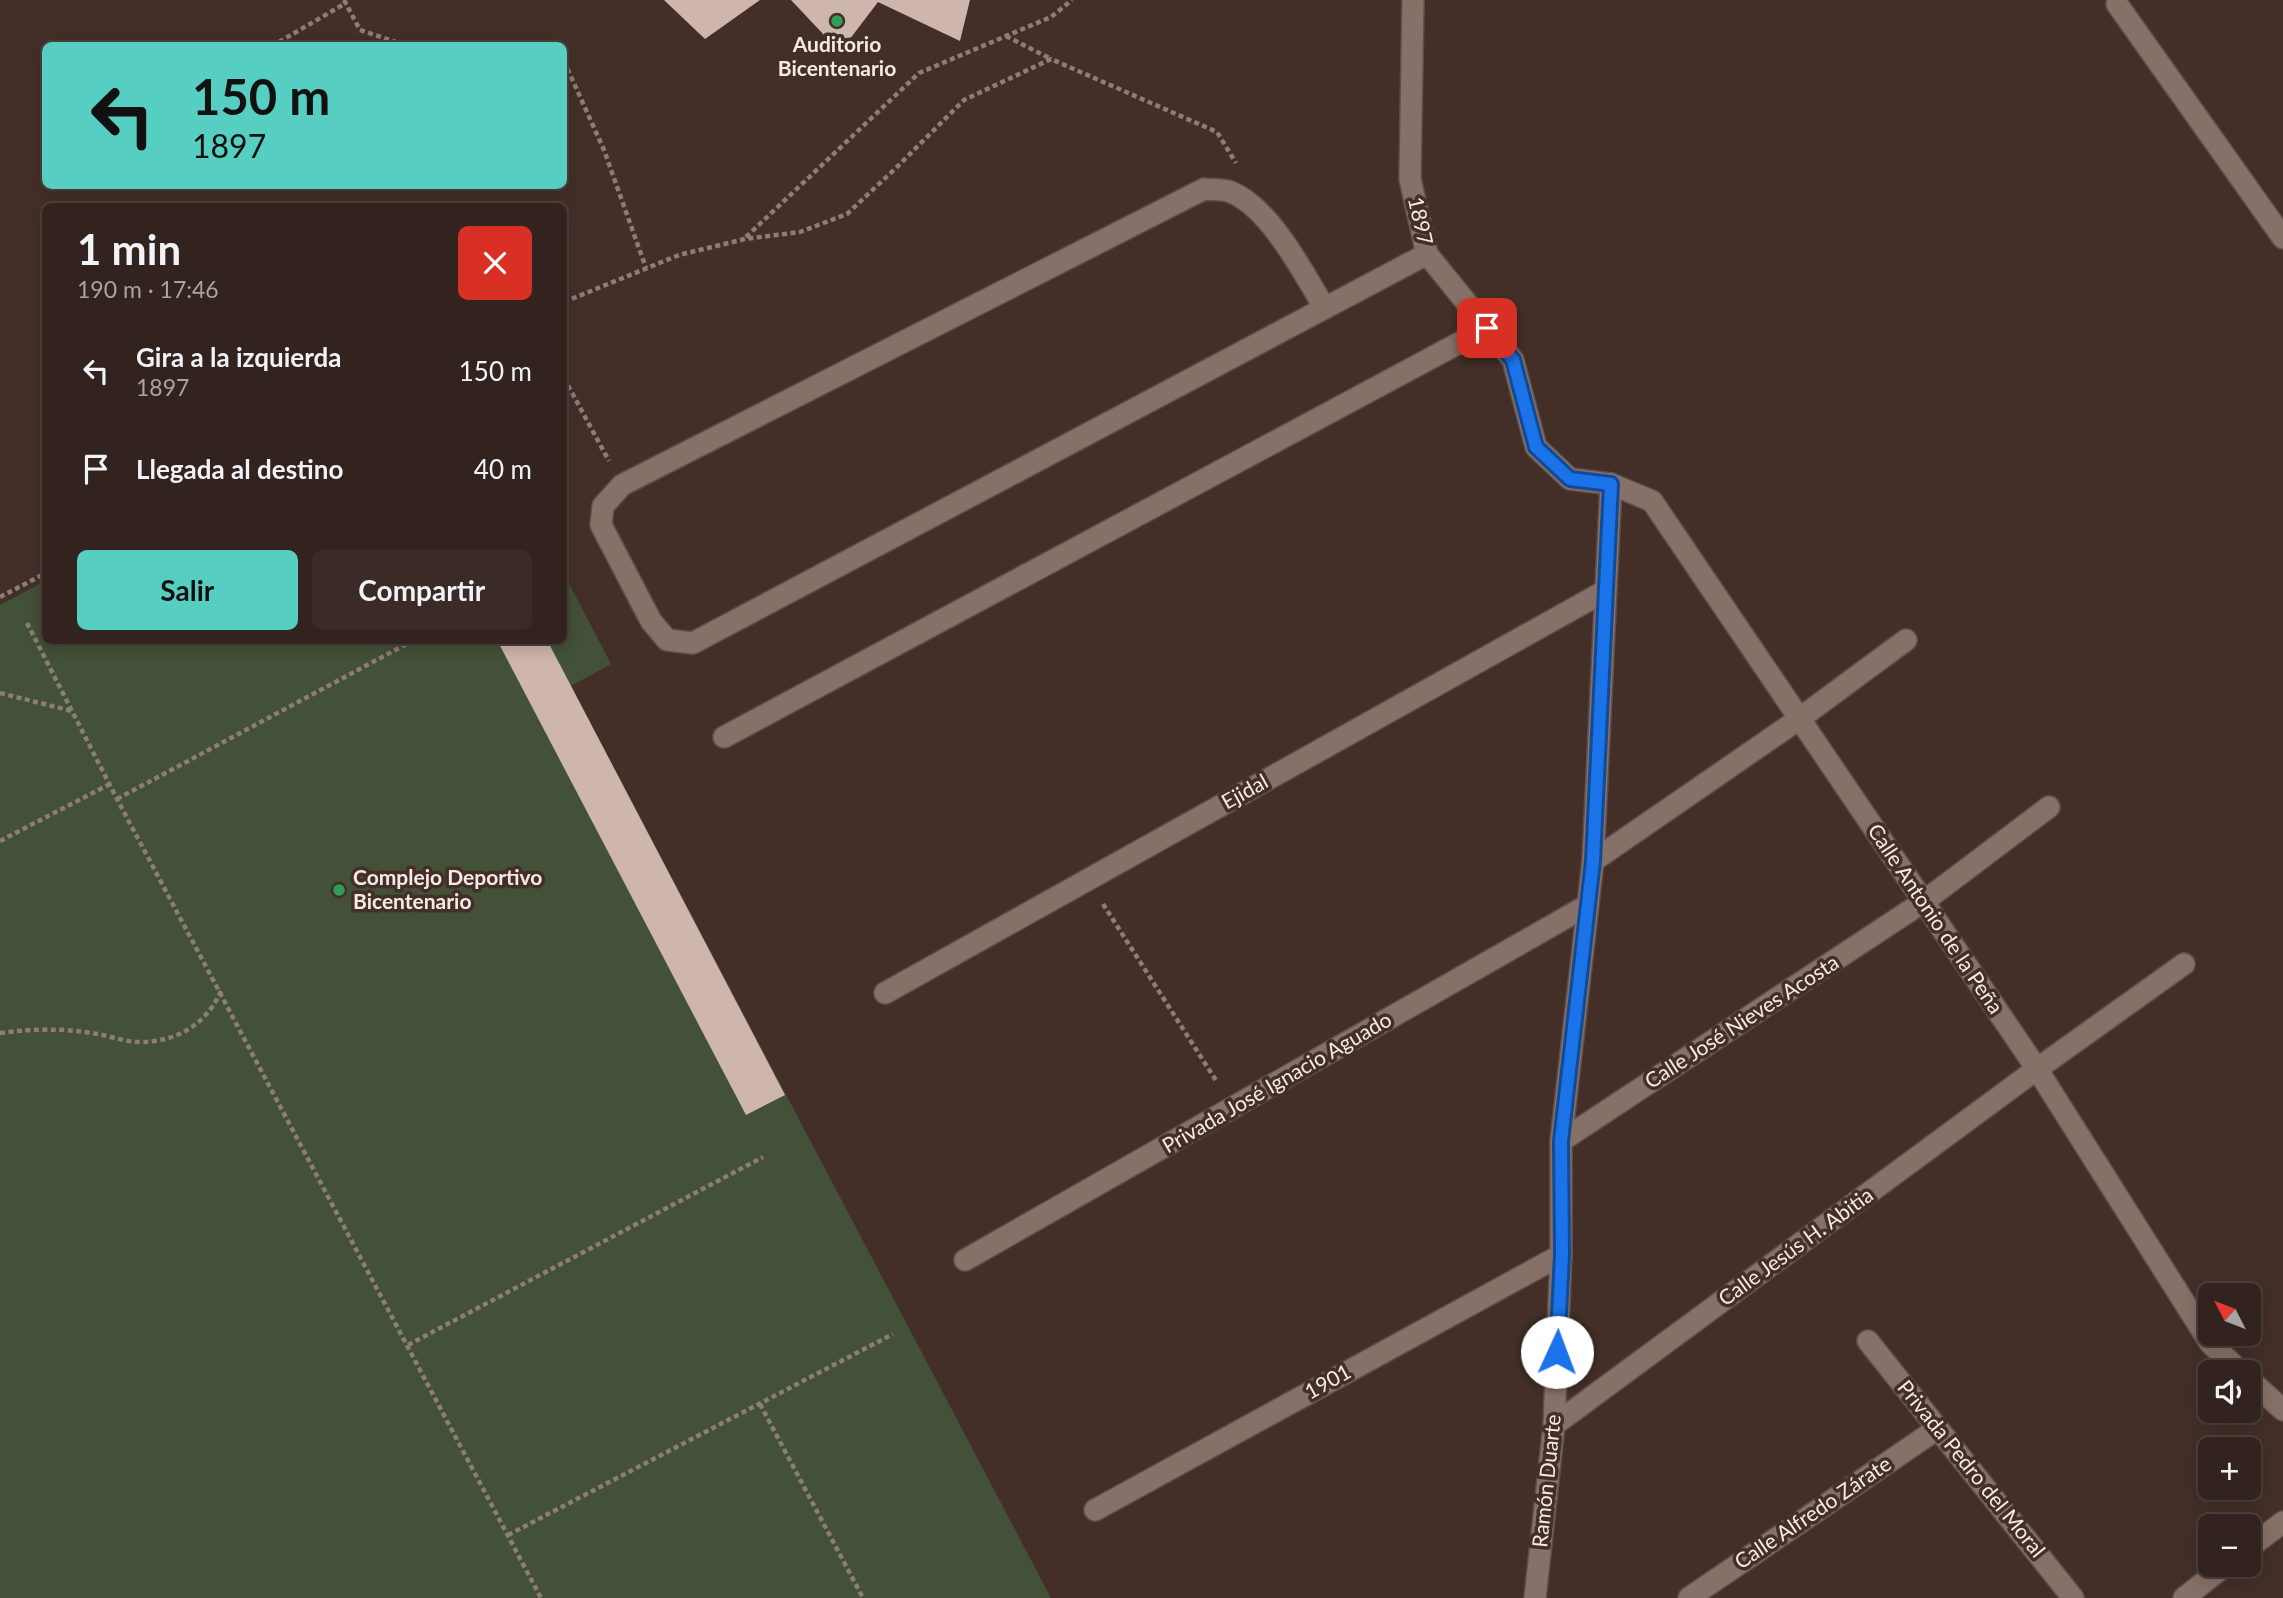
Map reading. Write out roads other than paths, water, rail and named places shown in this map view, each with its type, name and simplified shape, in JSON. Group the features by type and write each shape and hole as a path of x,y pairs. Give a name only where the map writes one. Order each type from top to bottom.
{"street":[{"name":"1897","path":"1413,0 1410,179 1427,254 1513,360 1536,447 1570,479 1611,484"},
{"path":"2117,4 2283,238"},
{"path":"1324,307 1285,243 1254,206 1230,191 1204,189 622,485 603,506 601,526 651,621 667,640 693,643 1427,254"},
{"path":"724,737 1487,328"},
{"name":"Ramón Duarte","path":"1535,1598 1554,1425 1562,1255 1561,1141 1593,861 1611,484"},
{"name":"Calle Antonio de la Peña","path":"1611,484 1652,501 2037,1069 2210,1343 2228,1360"},
{"name":"Ejidal","path":"885,993 1605,591"},
{"path":"1593,861 1799,719 1906,639"},
{"name":"Calle José Nieves Acosta","path":"1561,1141 1923,902 2049,807"},
{"name":"Privada José Ignacio Aguado","path":"965,1260 1588,905"},
{"name":"Calle Jesús H. Abitia","path":"1554,1425 2184,964"},
{"name":"1901","path":"1095,1510 1562,1255"},
{"name":"Privada Pedro del Moral","path":"1868,1341 2073,1598"},
{"path":"2261,1390 2283,1410"},
{"name":"Calle Alfredo Zárate","path":"1689,1598 1937,1429"},
{"path":"2261,1539 2283,1522"},
{"path":"2184,1598 2211,1577"}],"place":[{"name":"Auditorio Bicentenario","path":"837,21"},
{"name":"Complejo Deportivo Bicentenario","path":"339,890"}]}
